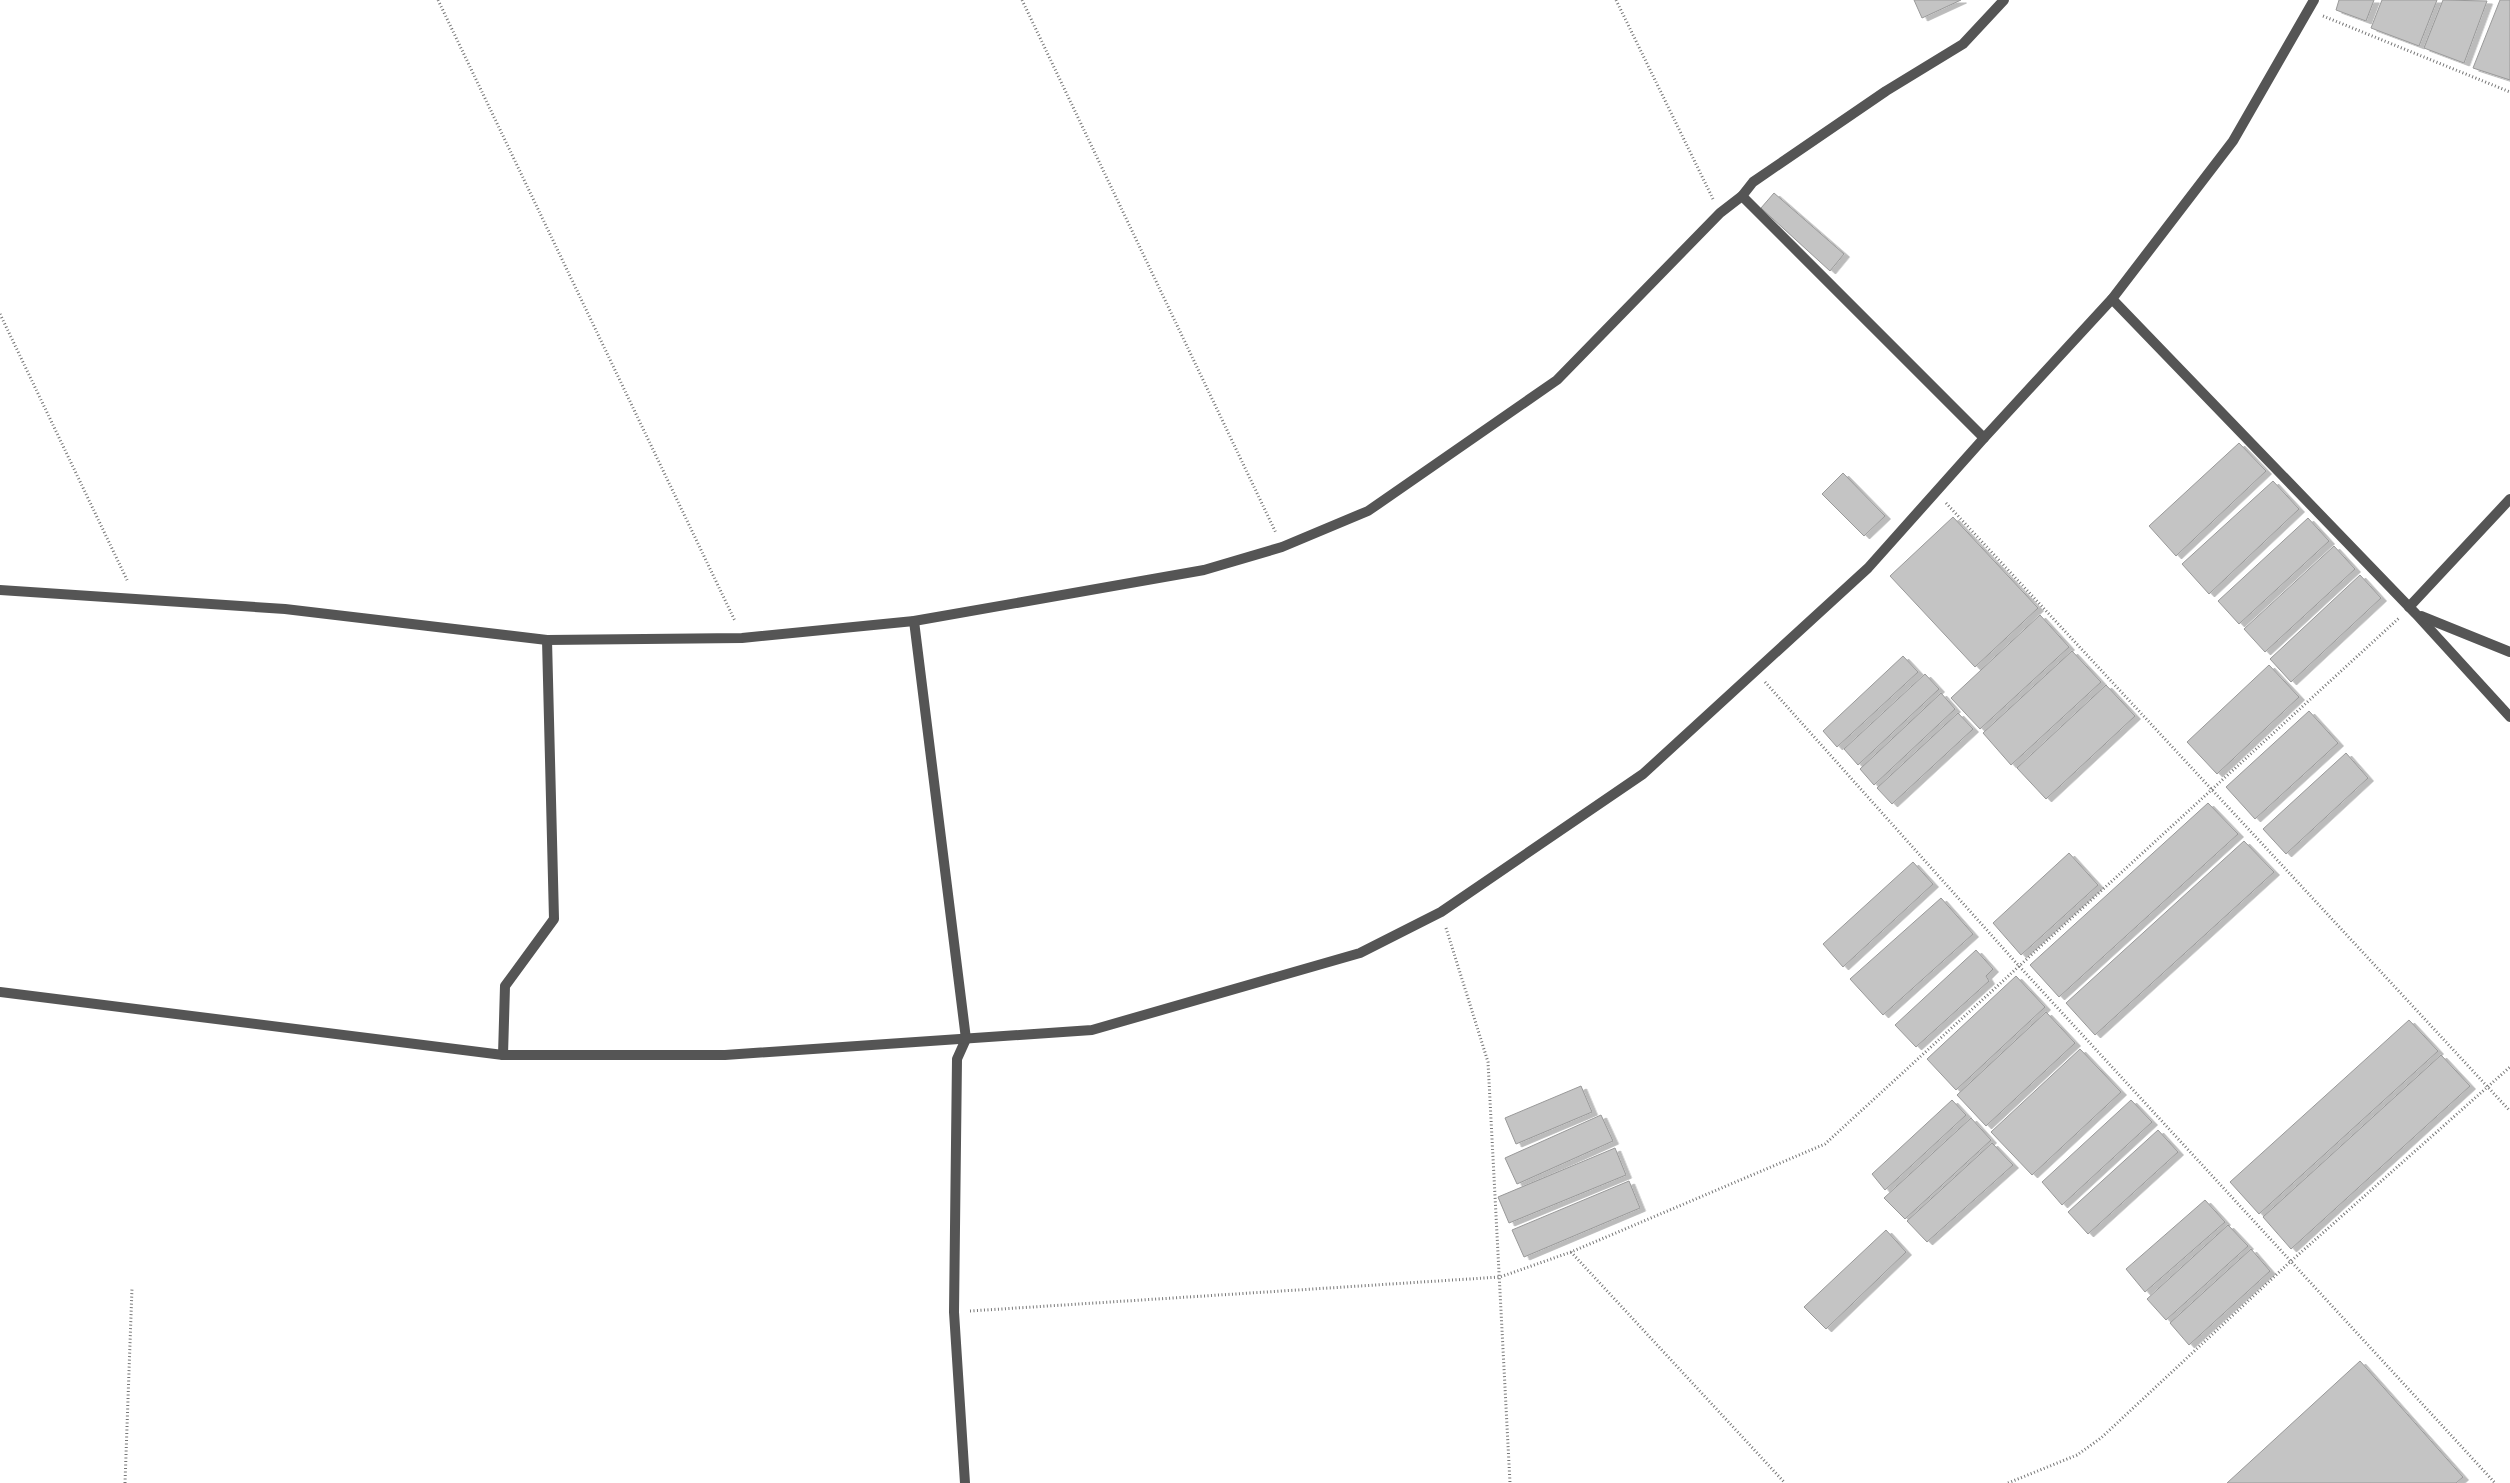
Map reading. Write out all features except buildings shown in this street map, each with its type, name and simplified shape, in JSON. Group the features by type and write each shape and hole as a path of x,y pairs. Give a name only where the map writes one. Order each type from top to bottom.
{"street":[{"path":"0,590 285,609 547,640 742,638 914,621 1204,570 1282,547 1368,511 1557,380 1720,213 1742,196 1753,182 1886,91 1963,44 2004,0"},
{"path":"0,992 503,1055 725,1054 1092,1030 1360,953 1441,912 1643,774 1868,568 2112,299 2233,142 2314,0"},
{"path":"1742,196 1984,438"},
{"path":"2112,299 2413,610 2510,717"},
{"path":"2413,610 2510,499"},
{"path":"2413,610 2510,652"},
{"path":"914,621 966,1039 957,1059 954,1312 965,1483"},
{"path":"503,1055 505,986 554,919 547,640"}],"path":[{"path":"438,0 742,638"},
{"path":"1022,0 1282,547"},
{"path":"1616,0 1720,213"},
{"path":"2308,10 2510,92"},
{"path":"0,314 137,600"},
{"path":"1936,492 2510,1111"},
{"path":"954,1312 1500,1277 1571,1252 1825,1144 2393,624 2413,610"},
{"path":"1755,670 2019,966 2495,1483"},
{"path":"1441,912 1488,1062 1510,1483"},
{"path":"2008,1483 2077,1454 2101,1438 2290,1262 2510,1067"},
{"path":"1571,1252 1785,1483"},
{"path":"125,1483 132,1288"}]}
